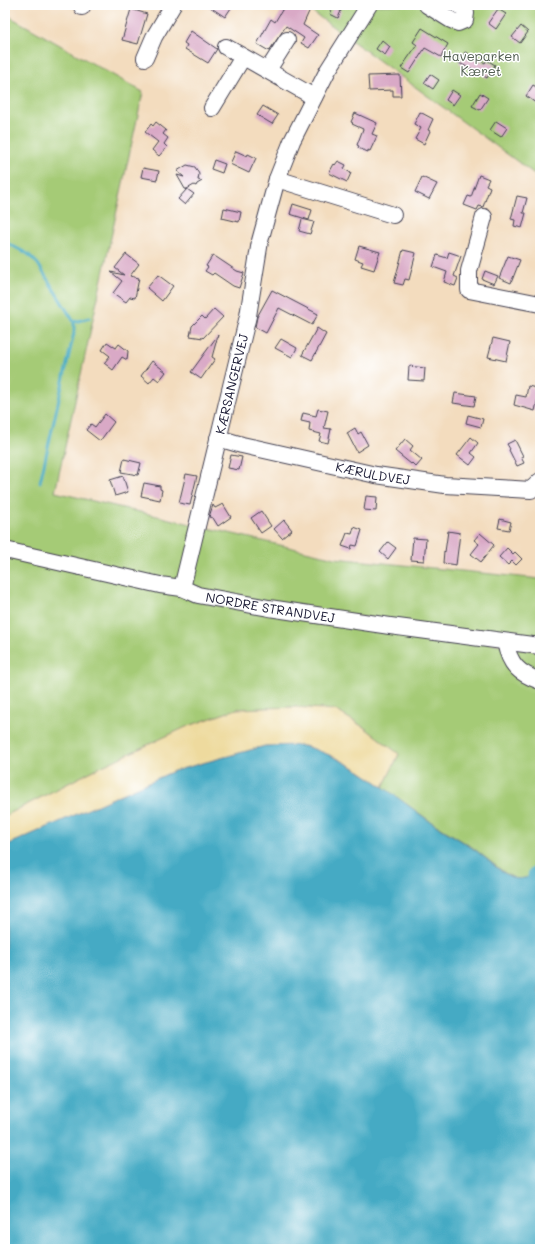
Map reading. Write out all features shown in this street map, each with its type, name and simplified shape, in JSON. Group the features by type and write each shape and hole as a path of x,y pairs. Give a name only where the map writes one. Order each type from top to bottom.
{"street":[{"path":"145,58 172,5"},
{"name":"KÆRSANGERVEJ","path":"182,588 248,316 260,242 277,179 292,142 328,70 368,5"},
{"path":"431,8 458,23 465,20 466,13 463,8 457,5"},
{"path":"268,70 287,40"},
{"path":"226,47 314,97"},
{"path":"212,108 243,56"},
{"path":"277,179 393,215"},
{"path":"484,217 469,271 469,290 540,304"},
{"name":"KÆRULDVEJ","path":"218,438 242,445 376,475 446,485 537,487"},
{"name":"NORDRE STRANDVEJ","path":"5,550 160,586 182,588 198,595 269,608 540,646"},
{"path":"505,642 508,655 520,672 540,681"}],"green space":[{"name":"Haveparken Kæret","path":"303,5 540,5 540,178"},
{"path":"5,14 143,92 55,492 335,558 540,579 540,640 270,605 5,547"},
{"path":"5,555 540,652 540,877 537,876 520,879 514,878 505,873 472,847 430,821 383,787 399,754 365,728 335,710 295,707 237,709 186,727 94,770 5,816"}],"sand":[{"path":"295,707 335,710 365,728 399,754 383,787 360,771 337,758 306,746 265,746 174,771 5,846 5,816 94,770 186,727 237,709"}],"water":[{"path":"265,746 303,746 340,760 385,788 428,820 477,851 497,868 513,878 516,879 533,876 540,877 540,1249 5,1249 5,846 174,771"}],"building":[{"path":"207,5 233,5 225,17"},
{"path":"285,5 312,5 303,25 318,35 309,48 301,43 304,38 286,26 269,51 257,44 271,19 275,22"},
{"path":"334,6 341,11 338,18 330,14"},
{"path":"131,9 147,14 138,44 122,40"},
{"path":"498,9 506,14 496,29 488,23"},
{"path":"521,26 528,32 520,43 512,37"},
{"path":"422,28 448,44 441,57 425,48 409,73 401,68 417,45 413,42"},
{"path":"191,31 217,49 208,63 185,49 187,45 184,43"},
{"path":"382,40 390,47 385,55 376,49"},
{"path":"465,52 485,63 487,60 495,65 487,78 471,68 459,63"},
{"path":"430,74 439,80 433,89 424,83"},
{"path":"400,75 401,96 393,96 393,90 369,91 368,76"},
{"path":"533,85 540,89 540,106 526,96"},
{"path":"452,90 460,95 453,105 446,100"},
{"path":"480,93 488,98 480,110 472,106"},
{"path":"263,106 278,115 272,124 257,115"},
{"path":"420,112 433,119 428,130 430,131 424,144 415,139 421,128 414,124"},
{"path":"355,113 377,123 372,134 377,136 370,151 368,150 368,152 358,148 359,146 357,145 363,129 352,124 353,123 351,122"},
{"path":"496,121 507,128 501,137 490,130"},
{"path":"156,122 166,130 163,134 168,138 164,144 167,147 159,156 152,150 158,142 145,132 151,124 153,126"},
{"path":"236,151 256,158 249,173 230,164"},
{"path":"214,160 225,164 222,173 211,169"},
{"path":"338,161 346,165 344,169 351,173 347,182 329,173 334,164 335,165"},
{"path":"187,165 195,167 199,174 198,180 202,181 196,186 194,185 185,189 177,175 184,177 177,171"},
{"path":"143,168 159,171 157,180 141,177"},
{"path":"479,175 489,179 486,185 490,187 483,207 479,206 477,210 464,205 468,196 471,197"},
{"path":"422,177 437,184 429,199 415,192"},
{"path":"187,189 194,194 185,205 178,199"},
{"path":"517,196 527,198 523,213 526,213 522,228 514,226 515,220 511,219"},
{"path":"293,204 312,210 309,220 290,214"},
{"path":"224,208 241,212 239,222 222,218"},
{"path":"302,219 314,222 310,234 299,231"},
{"path":"359,246 380,252 374,270 361,266 363,262 355,259"},
{"path":"403,250 416,253 409,280 405,279 403,285 394,283"},
{"path":"449,252 461,256 454,276 458,278 455,286 444,282 447,272 433,267 437,255 447,258"},
{"path":"126,254 139,264 130,276 139,278 135,298 130,297 126,302 113,293 122,281 111,272 124,275 115,268"},
{"path":"213,255 237,271 244,273 239,288 233,286 214,273 212,275 205,271 208,267 206,266"},
{"path":"508,256 520,260 511,283 499,278"},
{"path":"485,271 498,276 494,284 482,279"},
{"path":"158,275 173,286 162,301 147,288"},
{"path":"272,290 318,314 312,325 279,308 266,333 255,327 257,317"},
{"path":"214,309 223,317 203,338 190,336 192,326 202,316 205,319"},
{"path":"317,328 326,334 312,360 302,355"},
{"path":"218,335 212,357 215,359 201,379 191,372"},
{"path":"493,338 510,342 506,361 488,357"},
{"path":"281,339 297,348 292,357 275,348"},
{"path":"107,342 116,348 119,344 128,351 127,360 122,357 113,370 104,363 110,356 102,350"},
{"path":"152,361 166,372 159,381 154,377 149,383 141,376"},
{"path":"409,366 425,368 424,381 408,380"},
{"path":"528,386 540,389 535,411 514,405 516,395 526,397"},
{"path":"455,393 476,396 474,406 453,403"},
{"path":"318,409 328,411 324,428 331,429 328,443 319,441 321,434 309,431 310,423 301,421 303,413 316,416"},
{"path":"105,414 114,422 100,441 86,430 91,424 95,427"},
{"path":"468,415 483,419 481,427 466,423"},
{"path":"355,428 358,434 361,432 368,445 357,452 347,433"},
{"path":"471,437 478,443 471,453 476,457 470,465 457,455"},
{"path":"405,439 413,446 410,450 422,460 416,467 395,451"},
{"path":"515,440 523,456 521,457 524,463 517,466 507,444"},
{"path":"231,455 242,457 239,470 228,468"},
{"path":"124,459 141,463 138,475 121,472"},
{"path":"186,474 197,476 190,505 179,503"},
{"path":"123,476 128,492 115,496 110,480"},
{"path":"144,483 160,486 160,489 162,490 160,500 141,496"},
{"path":"366,496 377,497 376,511 364,510"},
{"path":"223,504 231,517 218,526 213,518 209,517 213,505 215,508"},
{"path":"261,511 271,526 261,533 251,518"},
{"path":"500,519 511,522 509,530 498,528"},
{"path":"284,520 292,530 282,538 274,529"},
{"path":"354,527 362,530 357,546 352,545 351,549 342,546 347,533 352,534"},
{"path":"448,531 460,533 456,565 443,563"},
{"path":"480,533 494,545 481,562 471,554 479,544 474,540"},
{"path":"413,538 426,539 424,561 411,560"},
{"path":"388,542 396,548 388,559 380,552"},
{"path":"507,548 513,554 515,552 522,559 516,565 512,561 508,565 499,557"}],"waterway":[{"path":"5,242 28,254 38,264 74,322 74,333 40,482"},
{"path":"74,322 89,318"}]}
